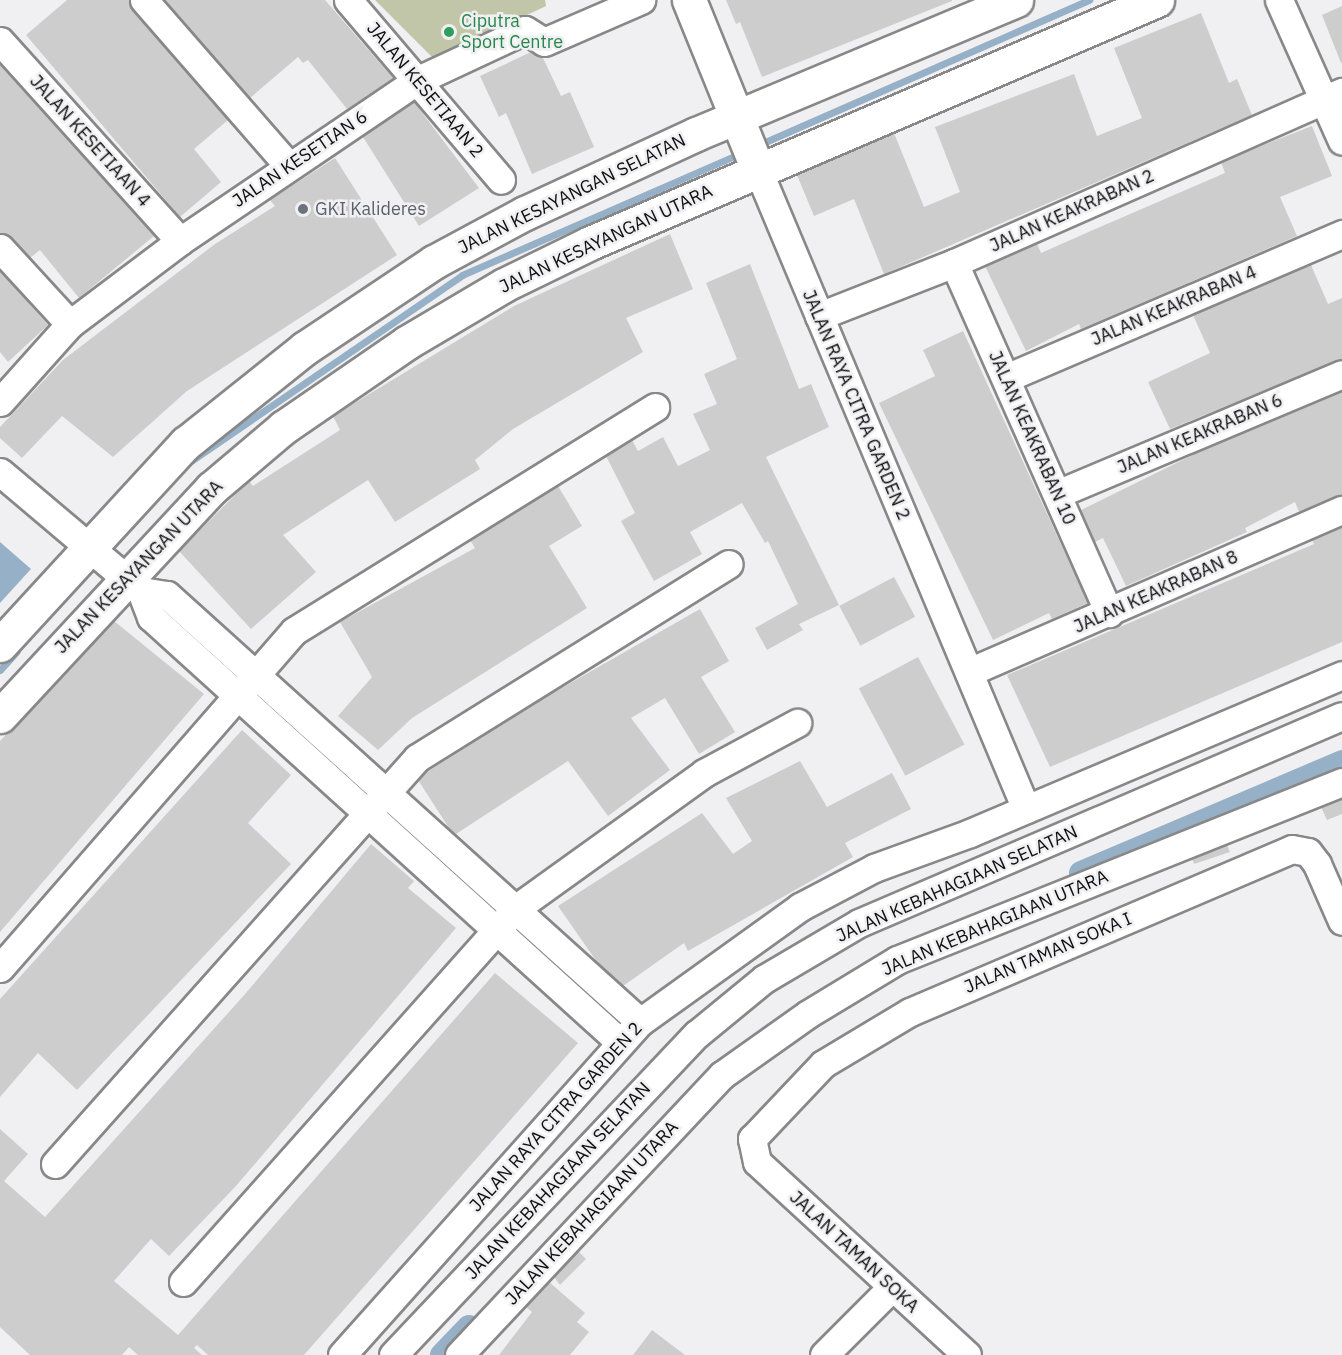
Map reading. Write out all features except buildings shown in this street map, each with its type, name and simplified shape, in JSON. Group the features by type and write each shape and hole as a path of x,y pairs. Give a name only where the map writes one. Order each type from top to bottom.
{"street":[{"path":"144,0 289,166"},
{"name":"JALAN KESETIAAN 2","path":"348,0 501,180"},
{"name":"JALAN KESETIAN 6","path":"0,402 70,324 180,241 418,80 525,30 544,42 641,0"},
{"name":"JALAN RAYA CITRA GARDEN 2","path":"688,0 1026,809"},
{"name":"JALAN KESAYANGAN SELATAN","path":"0,645 90,551 186,443 249,390 360,311 507,222 737,118 1016,0"},
{"name":"JALAN KESAYANGAN UTARA","path":"0,716 254,451 397,349 544,264 756,166 1156,0"},
{"path":"1279,0 1333,96 1342,141"},
{"name":"JALAN KESETIAAN 4","path":"0,41 180,241"},
{"name":"JALAN KEAKRABAN 2","path":"819,316 954,263 1333,96"},
{"name":"JALAN KEAKRABAN 4","path":"1006,378 1342,234"},
{"path":"0,248 70,324"},
{"name":"JALAN KEAKRABAN 10","path":"954,263 1109,613"},
{"name":"JALAN KEAKRABAN 6","path":"1057,494 1342,374"},
{"path":"0,968 294,631 324,608 656,407"},
{"path":"0,472 128,581 167,595 257,672 640,1022"},
{"name":"JALAN KEAKRABAN 8","path":"969,672 1342,510"},
{"path":"55,1164 386,791 437,743 729,564"},
{"path":"128,581 151,617 621,1043"},
{"name":"JALAN RAYA CITRA GARDEN 2","path":"342,1355 640,1022 800,908 874,868 1026,809 1342,675"},
{"name":"JALAN KEBAHAGIAAN SELATAN","path":"393,1355 697,1034 764,980 859,923 1342,716"},
{"path":"183,1282 515,909 704,773 797,723"},
{"name":"JALAN KEBAHAGIAAN UTARA","path":"459,1355 722,1075 808,1014 897,960 1342,783"},
{"name":"JALAN TAMAN SOKA I","path":"750,1143 823,1064 910,1012 1292,849 1308,852 1317,864 1342,921"},
{"name":"JALAN TAMAN SOKA","path":"750,1143 757,1162 967,1355"},
{"path":"824,1355 892,1287"}],"green space":[{"name":"Ciputra Sport Centre","path":"375,0 545,0 546,6 434,59"}],"water":[{"path":"0,542 31,569 0,603"}],"waterway":[{"path":"756,146 1089,0"},
{"path":"185,465 462,275 741,153"},
{"path":"0,670 17,651"},
{"path":"1081,873 1342,762"},
{"path":"442,1355 469,1327"}],"place":[{"name":"Ciputra Sport Centre","path":"449,32"},
{"name":"GKI Kalideres","path":"303,209"}]}
